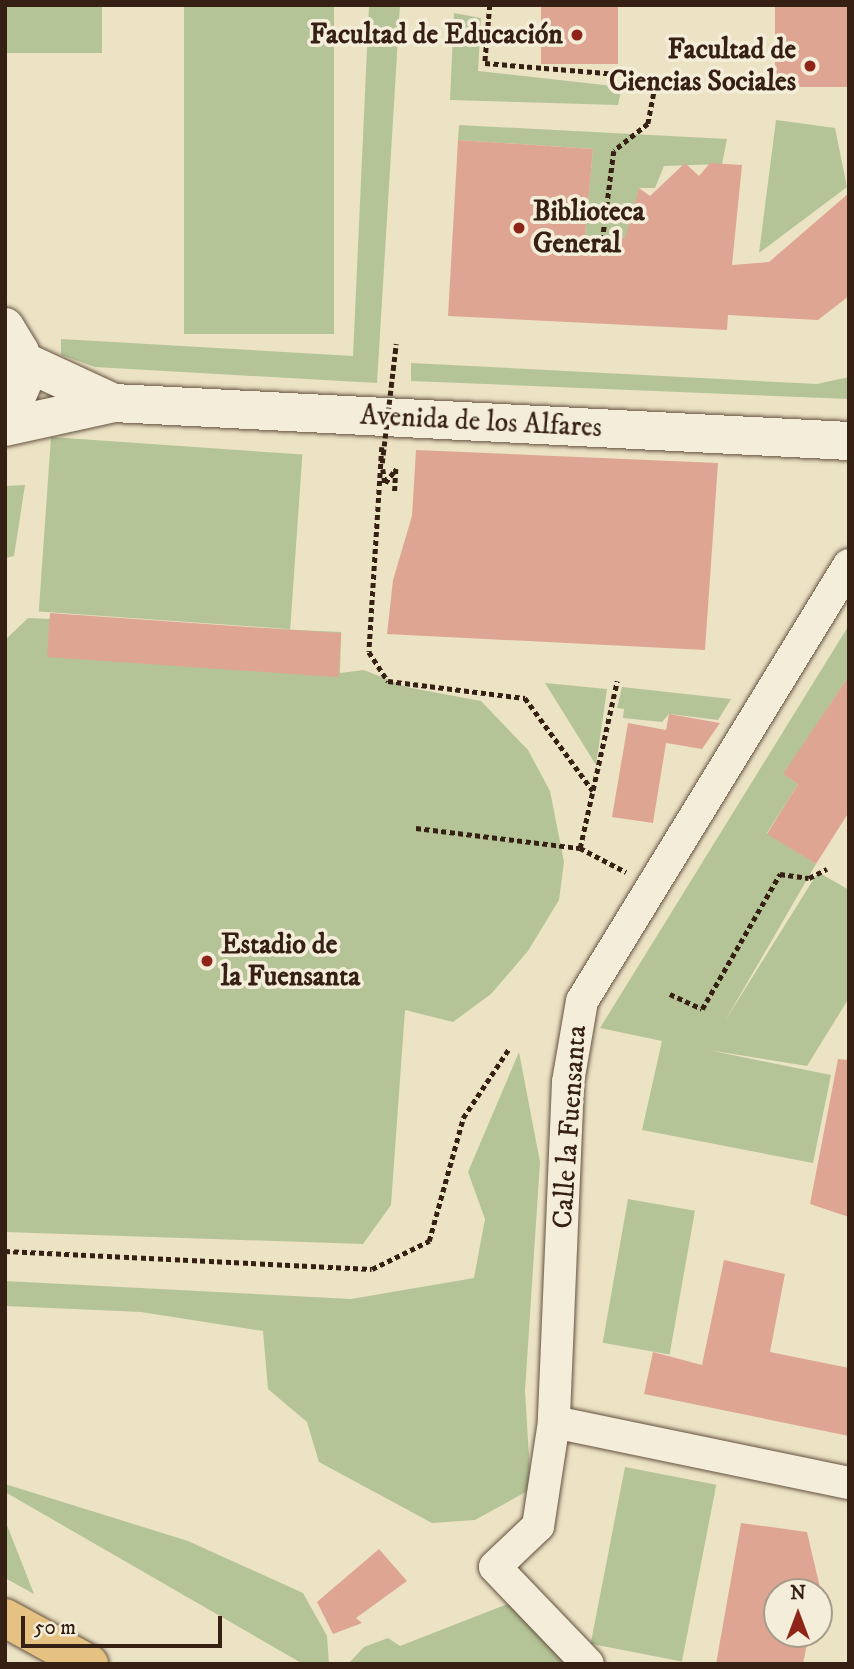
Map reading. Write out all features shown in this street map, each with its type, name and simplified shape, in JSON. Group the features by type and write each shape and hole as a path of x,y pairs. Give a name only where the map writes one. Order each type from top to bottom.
{"main road":[{"path":"5,1618 89,1664"}],"street":[{"path":"5,327 23,361 22,393 5,426"},
{"name":"Avenida de los Alfares","path":"23,361 114,403"},
{"name":"Avenida de los Alfares","path":"5,426 114,403 849,441"},
{"name":"Calle la Fuensanta","path":"588,1664 495,1567 538,1525 554,1422 568,1082 582,1001 844,582"},
{"path":"554,1422 849,1483"}],"path":[{"path":"490,5 485,63 657,77 648,124 614,151 603,237"},
{"path":"395,491 396,469 385,483 382,463 396,344"},
{"path":"382,447 369,652 388,681 525,698 593,790"},
{"path":"580,848 617,681"},
{"path":"416,828 580,848 626,872"},
{"path":"670,993 702,1009 780,874 809,878 827,869"},
{"path":"5,1251 372,1269 429,1241 463,1118 508,1050"}],"green space":[{"path":"5,5 102,5 102,53 5,53"},
{"path":"184,5 334,5 334,334 184,334"},
{"path":"369,5 400,5 377,383 95,367 61,355 61,339 353,356"},
{"path":"454,13 481,18 478,71 622,87 618,105 450,100"},
{"path":"776,120 835,128 847,187 759,253"},
{"path":"459,125 727,139 722,164 664,166 655,188 639,188 628,238 585,236 593,149 458,140"},
{"path":"411,363 817,384 849,377 849,399 411,381"},
{"path":"51,437 302,455 290,629 39,612"},
{"path":"25,485 14,556 5,558 5,486"},
{"name":"Estadio de la Fuensanta","path":"28,618 341,632 340,673 364,670 406,687 481,701 528,750 550,791 564,862 559,900 528,951 491,994 453,1022 405,1010 391,1205 363,1244 5,1232 5,640"},
{"path":"849,625 849,676 784,774 798,784 767,833 816,864 725,1021 818,872 849,890 849,998 807,1066 708,1050 831,1075 813,1163 642,1130 662,1041 600,1028"},
{"path":"545,683 607,689 596,765"},
{"path":"622,687 731,699 718,720 669,714 662,722 623,718 624,709 617,708"},
{"path":"519,1052 540,1162 525,1391 531,1489 475,1520 432,1523 319,1462 307,1422 268,1389 263,1331 141,1312 5,1306 5,1281 351,1299 474,1278 485,1219 468,1172"},
{"path":"628,1199 695,1211 670,1355 603,1343"},
{"path":"625,1467 716,1485 682,1661 591,1644"},
{"path":"5,1484 188,1541 303,1593 327,1636 329,1664 303,1664 5,1492"},
{"path":"5,1520 34,1594 5,1578"},
{"path":"510,1603 578,1664 348,1664 364,1647 388,1638 400,1646"}],"building":[{"name":"Facultad de Educación","path":"541,5 618,5 618,64 541,64"},
{"name":"Facultad de Ciencias Sociales","path":"775,5 849,5 849,87 775,87"},
{"name":"Biblioteca General","path":"458,140 593,149 585,236 625,238 639,188 650,196 685,163 699,176 710,163 742,165 732,265 769,262 849,193 849,296 818,320 728,315 727,330 448,316"},
{"path":"416,450 718,463 705,650 387,634 393,580 412,516"},
{"path":"50,613 341,633 338,677 47,657"},
{"path":"849,676 849,812 816,864 767,834 798,784 783,774"},
{"path":"669,714 720,723 702,749 666,743 653,823 612,817 628,723 666,730"},
{"path":"838,1059 849,1060 849,1217 810,1204"},
{"path":"724,1260 785,1274 770,1352 849,1368 849,1436 644,1394 653,1352 702,1365"},
{"path":"741,1523 807,1532 818,1578 763,1578 763,1648 806,1648 803,1664 716,1664"},
{"path":"379,1549 407,1581 356,1618 362,1623 333,1634 317,1602"}],"place":[{"name":"Facultad de Educación","path":"577,35"},
{"name":"Facultad de Ciencias Sociales","path":"810,66"},
{"name":"Biblioteca General","path":"519,228"},
{"name":"Estadio de la Fuensanta","path":"207,961"}]}
